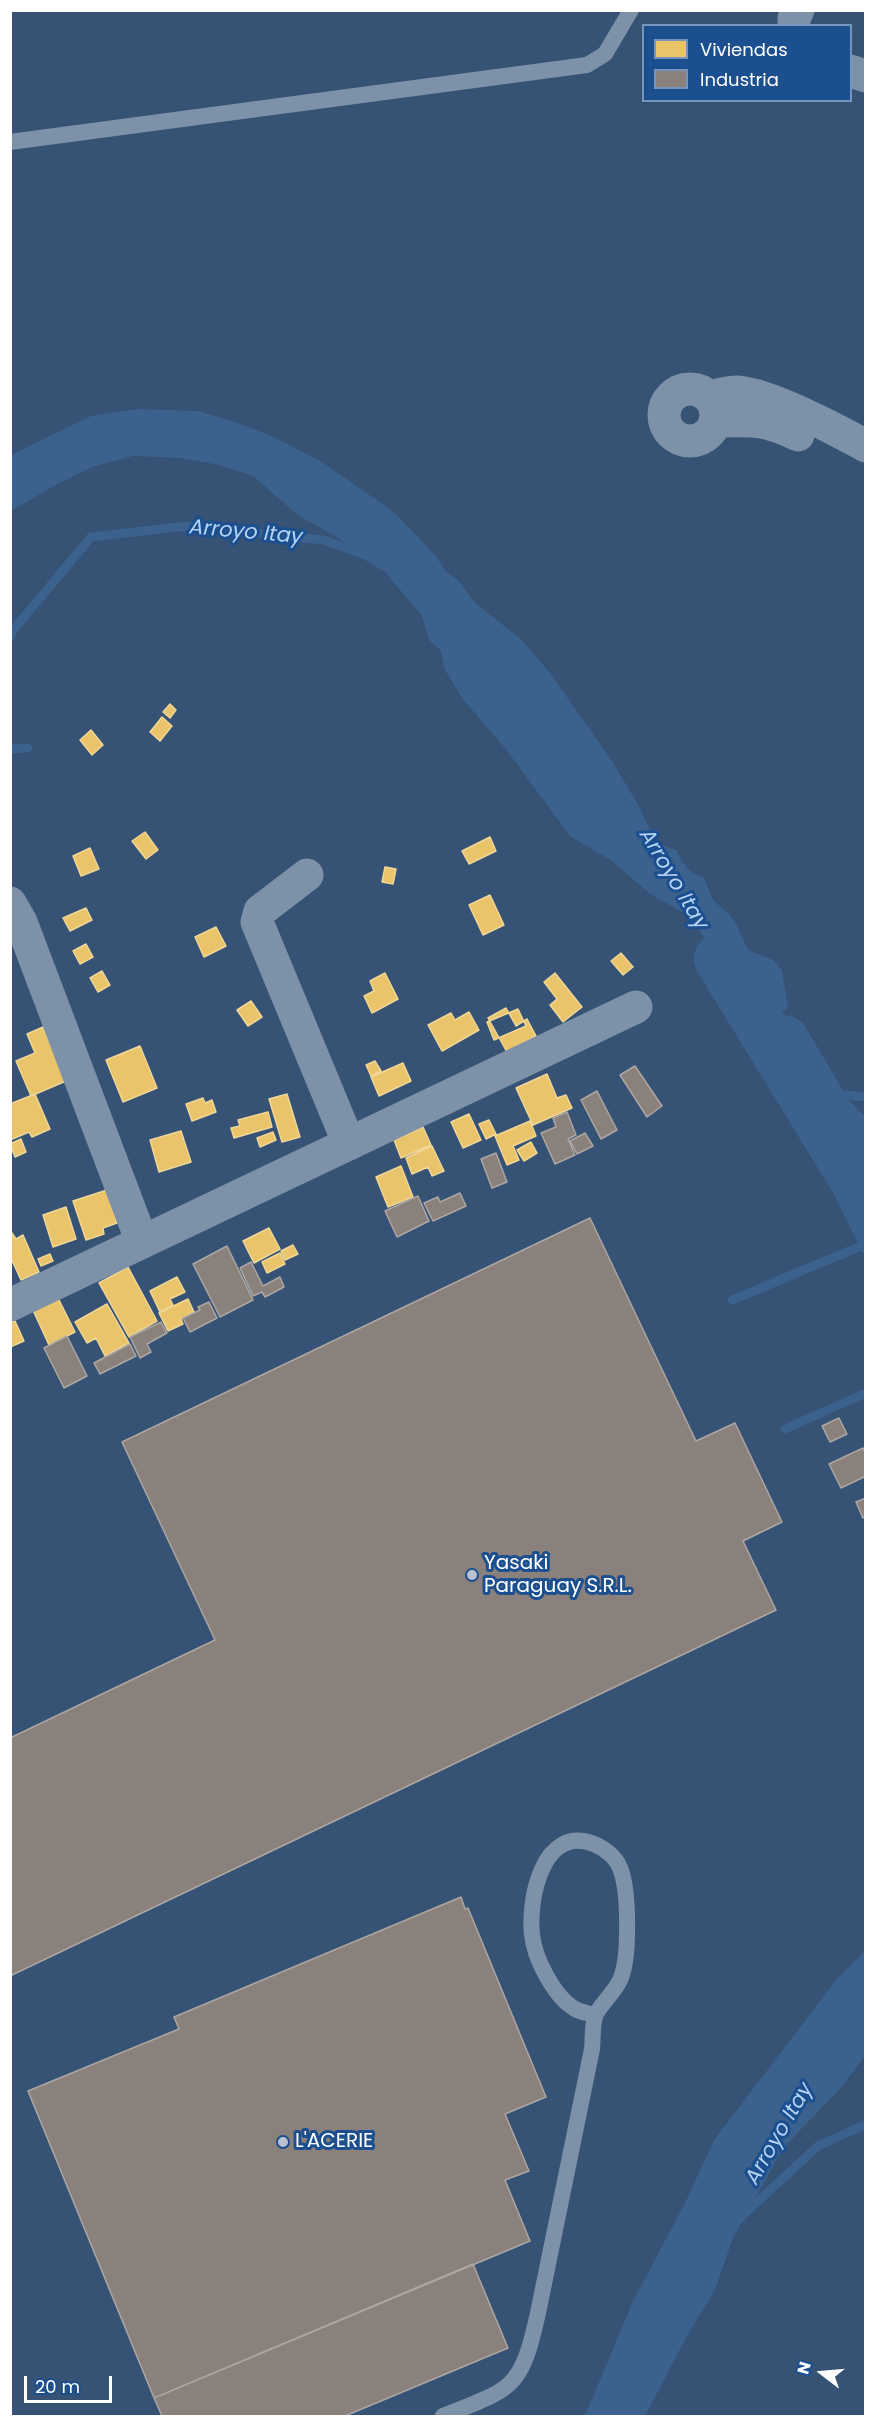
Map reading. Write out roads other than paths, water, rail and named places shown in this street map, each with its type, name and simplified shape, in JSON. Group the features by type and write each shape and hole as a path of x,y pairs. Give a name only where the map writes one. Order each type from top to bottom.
{"street":[{"path":"866,446 836,429 761,397 734,392 712,409 775,424 866,468"},
{"path":"307,875 260,910 257,922 349,1143"},
{"path":"10,903 21,922 142,1242"},
{"path":"10,1305 636,1007"}],"lane":[{"path":"10,142 587,65 605,54 631,10"},
{"path":"443,2416 495,2396 510,2385 522,2370 528,2355 590,2060 595,2015 610,1999 621,1980 627,1958 626,1887 620,1866 605,1849 585,1840 569,1842 555,1850 541,1867 533,1896 532,1936 548,1979 561,1997 577,2010 595,2015"}],"water":[{"path":"137,409 198,411 274,437 322,462 394,512 434,554 446,571 458,580 475,603 522,640 550,673 612,761 640,808 656,843 677,850 687,867 704,878 713,900 729,914 736,924 748,950 773,960 782,970 788,1009 748,1023 716,979 715,955 691,917 650,894 612,861 570,836 505,748 462,698 445,670 441,651 429,640 422,616 385,572 365,560 340,539 299,516 253,476 220,465 179,458 133,456 92,467 11,511 11,455 91,416"},
{"path":"791,1015 803,1023 848,1099 865,1117 865,1258 807,1140 747,1028"},
{"path":"865,1951 865,2056 839,2090 783,2148 733,2238 715,2290 687,2336 645,2416 585,2416 633,2301 685,2203 714,2140 836,1980"}],"waterway":[{"name":"Arroyo Itay","path":"10,637 14,629 91,537 187,526 324,540 365,555"},
{"path":"10,749 28,748"},
{"name":"Arroyo Itay","path":"720,959 866,1197"},
{"path":"835,1094 866,1097"},
{"path":"732,1300 866,1244"},
{"path":"785,1429 866,1393"},
{"name":"Arroyo Itay","path":"740,2218 818,2146 866,2124"}],"place":[{"name":"Yasaki Paraguay S.R.L.","path":"472,1575"},
{"name":"L'ACERIE","path":"283,2142"}]}
